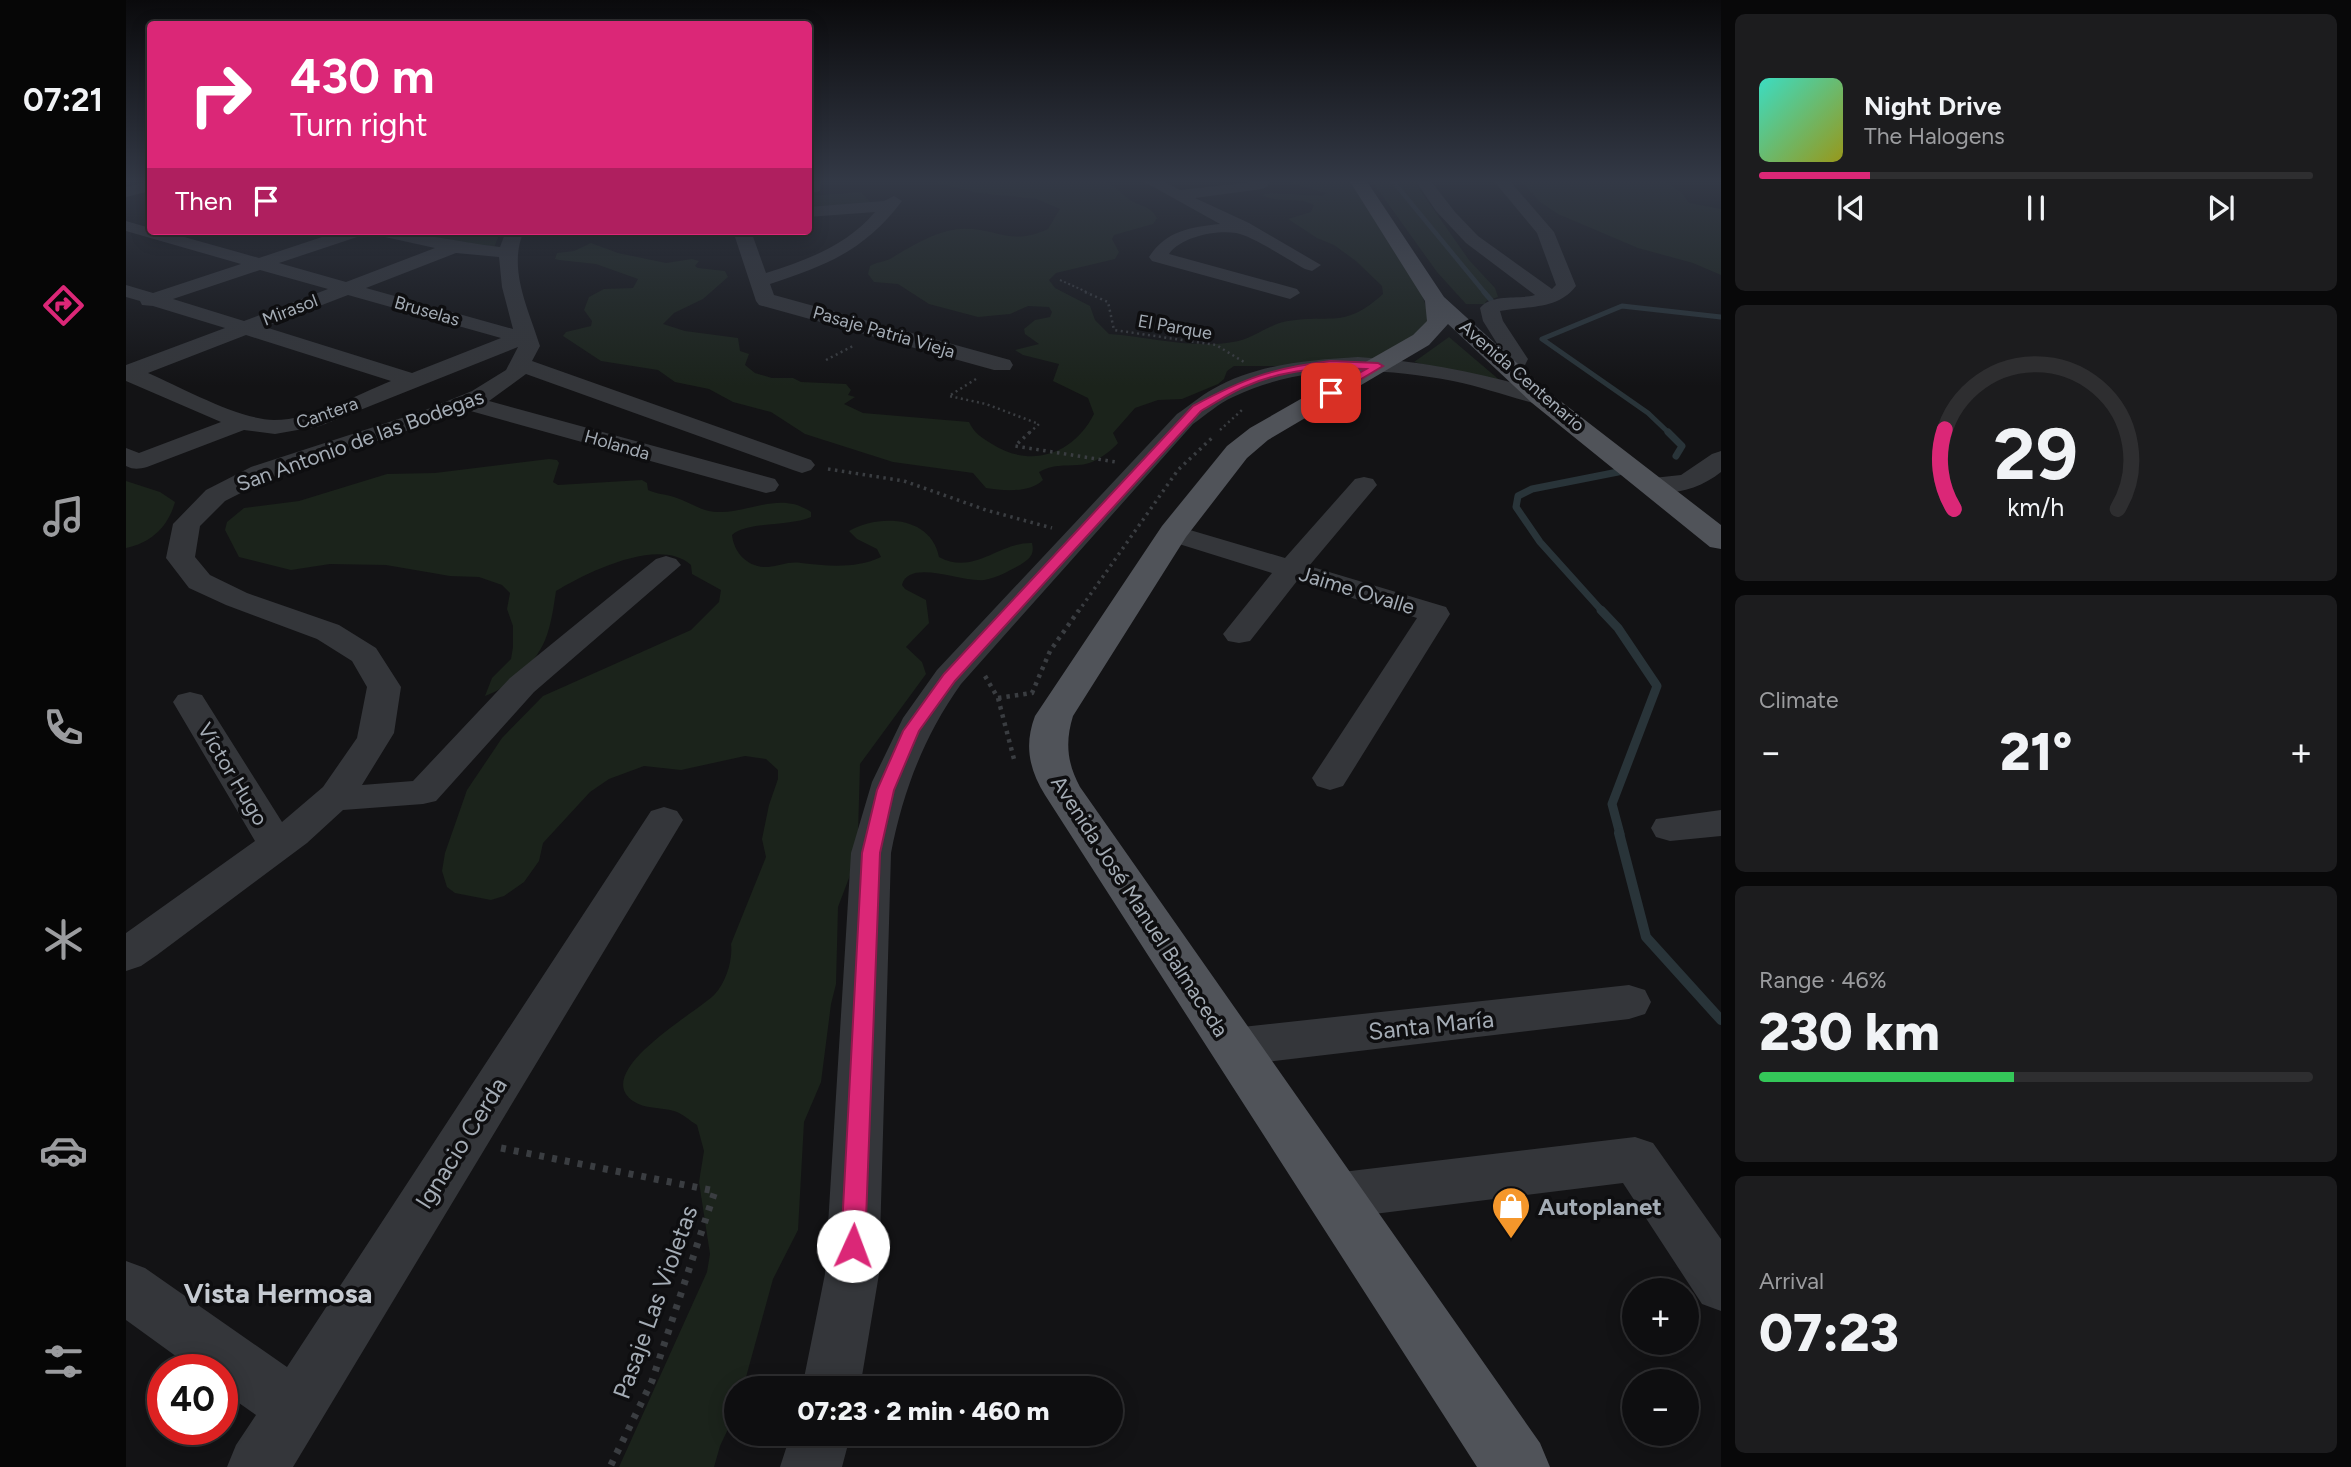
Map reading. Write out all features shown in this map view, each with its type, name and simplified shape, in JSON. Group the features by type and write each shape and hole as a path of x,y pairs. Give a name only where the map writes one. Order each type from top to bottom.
{"main road":[{"name":"Avenida Centenario","path":"1402,248 1436,301 1541,398 1721,540"},
{"name":"Avenida José Manuel Balmaceda","path":"1436,301 1438,322 1421,340 1161,495 1054,716 1047,745 1048,760 1056,781 1516,1467"}],"street":[{"name":"Bruselas","path":"217,248 258,264 347,288 526,353 802,465"},
{"path":"126,309 305,248"},
{"name":"Mirasol","path":"127,373 450,248"},
{"path":"512,248 508,265 526,353"},
{"path":"749,248 765,298 804,265 841,248"},
{"path":"1163,248 1158,257 1290,293"},
{"path":"1282,248 1312,265"},
{"path":"1481,248 1539,287 1548,296"},
{"path":"1506,364 1517,359 1504,334 1491,320 1490,308 1499,304 1541,300 1558,295 1566,286 1558,269 1554,248"},
{"path":"126,290 412,380"},
{"name":"Pasaje Patria Vieja","path":"765,298 1002,365"},
{"name":"Cantera","path":"132,459 242,422 275,427 299,425 500,345 526,353"},
{"name":"San Antonio de las Bodegas","path":"126,955 277,845 333,799 377,735 384,701 377,671 357,647 331,632 221,594 195,580 181,562 179,552 181,537 193,516 203,506 243,481 311,454 468,403 506,382 526,353"},
{"path":"833,1376 852,1274 868,888 875,831 886,790 911,731 949,677 1080,535 1161,495 1197,408 1245,383 1290,369 1320,365 1378,366 1463,376 1541,398"},
{"path":"127,373 242,422"},
{"name":"Holanda","path":"468,403 766,485"},
{"path":"725,475 765,452"},
{"path":"1653,485 1684,484 1703,474 1721,459"},
{"path":"1239,634 1364,485"},
{"name":"Jaime Ovalle","path":"1161,495 1291,569 1435,614 1330,778"},
{"path":"333,799 423,792 522,685 666,565"},
{"name":"Víctor Hugo","path":"190,702 277,845"},
{"name":"Ignacio Cerda","path":"258,1467 664,820"},
{"path":"1670,828 1721,824"},
{"name":"Santa María","path":"1233,1047 1629,1002"},
{"path":"1334,1196 1636,1159 1721,1285"},
{"path":"126,1287 295,1408"},
{"path":"811,1467 817,1446"}],"path":[{"name":"El Parque","path":"1060,281 1108,302 1114,330 1216,345 1247,364 1245,383"},
{"path":"998,698 1032,693 1050,651 1161,495 1243,408 1245,383"},
{"path":"959,389 949,396 986,404 1039,424 1015,446 1161,495"},
{"path":"802,465 904,481 986,510 1080,535"},
{"path":"971,654 998,698 1014,762 1029,774 1056,781"},
{"name":"Pasaje Las Violetas","path":"463,1140 715,1191 652,1381 610,1467"}],"shaded area":[{"path":"579,248 606,248 666,263 692,259 699,261 695,266 698,268 725,271 728,277 703,299 674,313 663,324 685,331 738,338 740,351 749,354 745,365 755,373 772,378 793,378 801,382 846,384 851,390 848,395 855,397 844,404 863,413 969,422 988,442 1007,452 1036,456 1063,448 1075,439 1094,414 1088,398 1053,381 1059,364 1023,355 1015,350 1039,344 1025,334 1024,329 1035,320 1050,317 1052,312 1049,307 1028,306 1010,314 978,317 929,304 898,284 874,282 868,274 870,266 890,259 908,248 1117,248 1119,252 1115,259 1056,273 1049,280 1055,288 1090,306 1095,320 1109,334 1171,342 1218,344 1241,340 1288,321 1338,318 1358,312 1383,294 1382,286 1339,248 1396,248 1418,285 1429,322 1404,343 1378,358 1293,366 1234,366 1218,384 1182,399 1158,400 1135,408 1113,433 1118,443 1100,458 1084,464 1049,468 1039,472 1043,480 1038,484 1009,490 986,488 973,473 893,462 805,434 771,412 733,402 709,389 675,382 658,370 601,361 563,336 566,332 591,326 592,321 584,310 589,297 604,289 633,288 638,279 596,264 555,259 557,253"},
{"path":"1420,248 1461,248 1495,288 1498,297 1486,301 1485,304 1466,304"},
{"path":"1640,248 1721,248 1721,275 1693,263"},
{"path":"1449,337 1503,383 1414,362"},
{"path":"549,459 559,463 553,482 558,485 642,480 647,483 648,490 708,511 732,511 766,504 788,503 811,512 811,517 802,520 747,528 732,535 733,542 743,558 761,567 788,563 841,566 871,561 881,557 877,549 857,539 849,531 874,522 902,522 915,526 926,533 934,543 939,557 952,562 975,561 1008,547 1032,543 1033,551 1023,563 989,579 975,580 925,572 907,577 902,585 926,600 929,623 906,647 922,662 926,674 860,764 858,834 852,870 838,907 836,984 821,1082 804,1122 798,1230 773,1279 746,1376 724,1376 724,1438 714,1467 619,1467 707,1272 710,1254 699,1182 704,1151 697,1125 677,1112 637,1104 624,1088 626,1074 636,1058 715,994 725,977 730,964 731,944 766,857 762,839 778,770 766,759 745,756 681,770 644,766 609,779 590,792 543,843 539,861 524,882 504,896 491,900 455,893 447,887 442,871 445,853 467,790 502,738 543,696 691,630 719,602 721,590 692,574 691,565 677,557 661,554 623,560 585,575 556,591 549,629 534,659 514,679 485,696 492,678 511,659 513,647 513,626 507,609 510,593 502,585 479,577 450,576 386,565 330,564 291,570 239,557 225,530 227,522 244,508 299,501 387,474 435,473"},
{"path":"126,481 160,492 175,502 168,519 157,533 135,546 126,548"}],"waterway":[{"path":"1448,248 1485,293"},
{"path":"1484,292 1491,300"},
{"path":"1670,434 1648,413 1542,339 1622,306 1721,317"},
{"path":"1670,434 1682,446 1676,456"},
{"path":"1603,612 1540,542 1516,507 1518,496 1532,489 1618,472"},
{"path":"1601,610 1618,628 1657,686 1612,804 1620,834"},
{"path":"1619,833 1646,937 1721,1020"}],"place":[{"name":"Autoplanet","path":"1511,1240"}],"district":[{"name":"Vista Hermosa","path":"278,1293"}],"route":[{"path":"853,1246 871,853 886,790 911,731 949,677 1197,408 1227,390 1259,377 1290,369 1331,364 1378,366 1331,393"}]}
